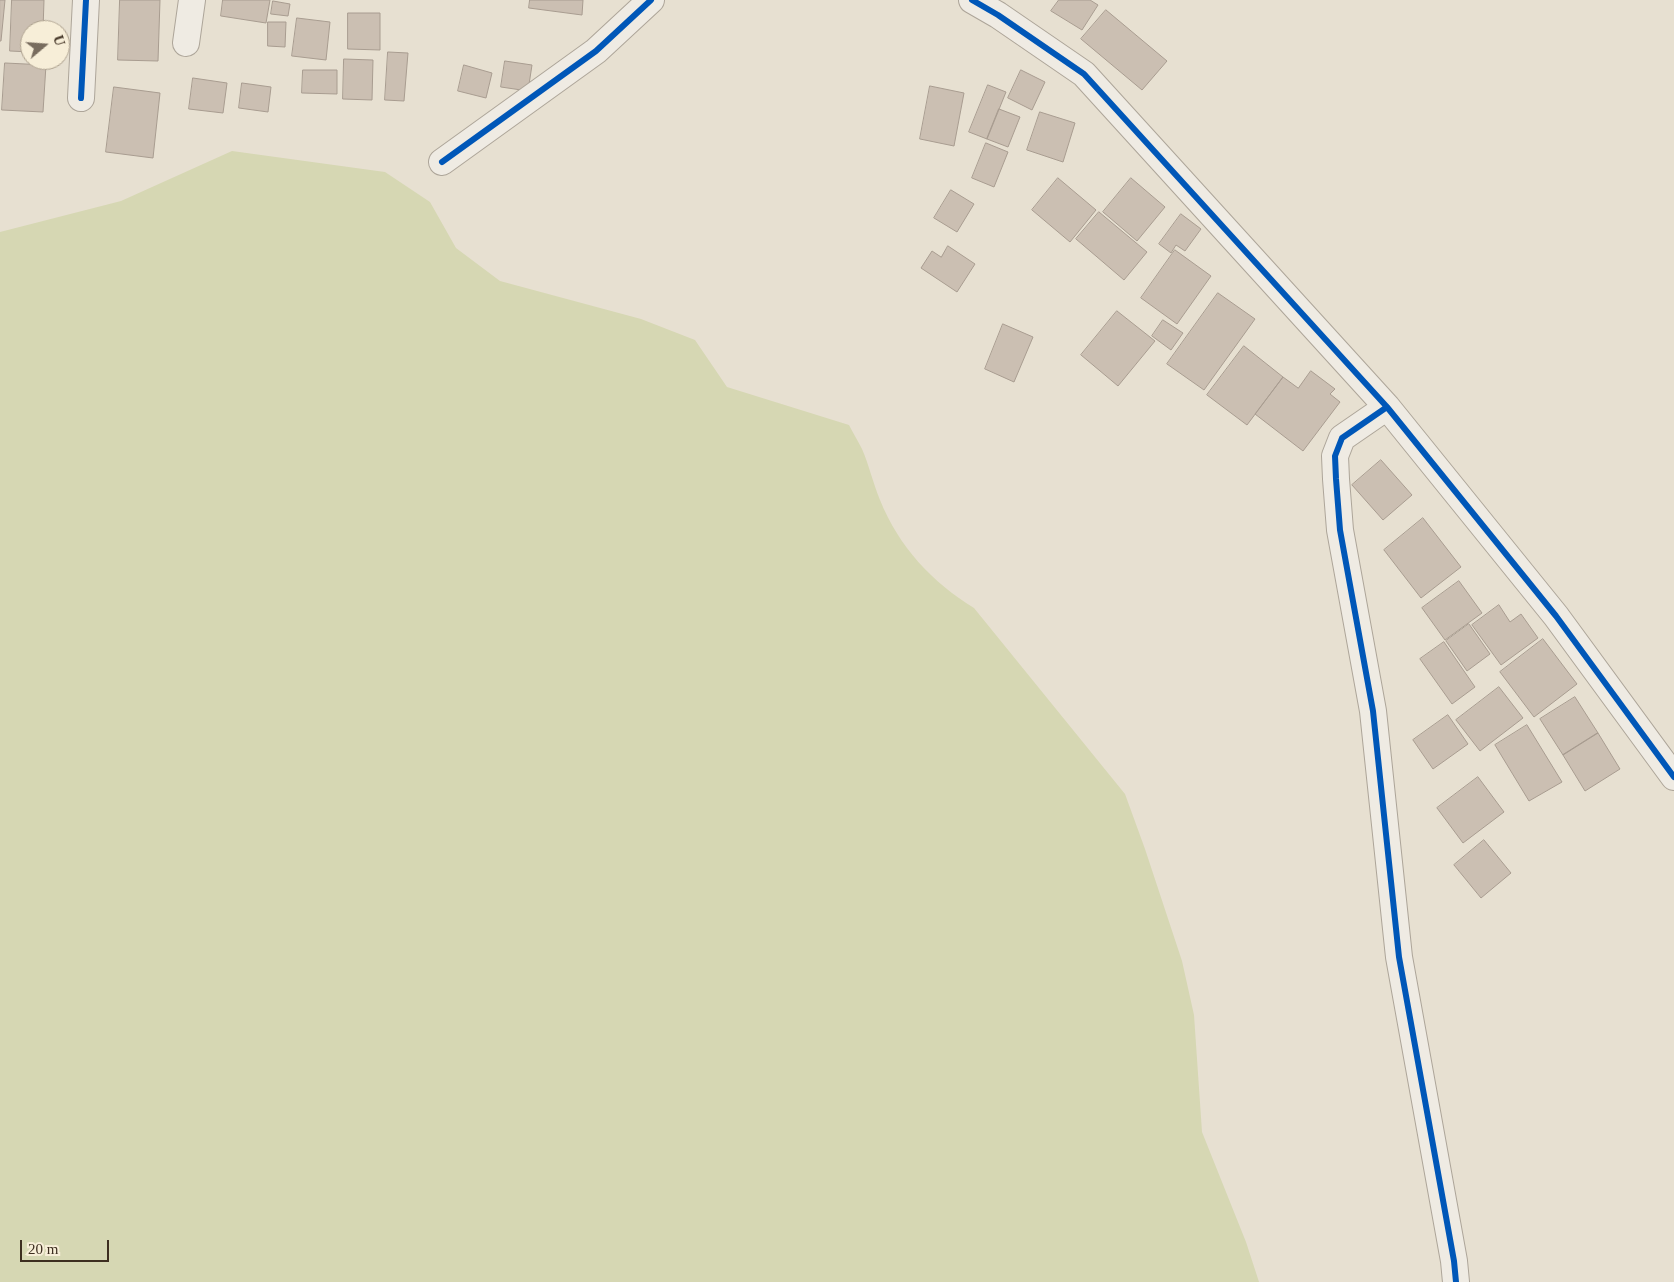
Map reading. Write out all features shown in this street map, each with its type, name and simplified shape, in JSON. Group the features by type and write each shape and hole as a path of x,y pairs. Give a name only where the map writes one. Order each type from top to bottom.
{"street":[{"path":"81,98 86,0"},
{"path":"186,43 192,0"},
{"path":"442,162 596,51 651,0"},
{"path":"972,0 998,14 1084,74 1387,407 1556,616 1674,777"},
{"path":"1387,407 1342,438 1335,456 1336,487 1340,530 1373,711 1400,957 1454,1261 1456,1282"}],"green space":[{"path":"232,151 385,172 430,202 456,248 500,281 641,319 695,340 727,387 849,425 862,449 888,517 907,548 918,562 944,587 974,608 1125,794 1182,961 1194,1015 1202,1132 1246,1242 1259,1282 0,1282 0,232 121,201"}],"building":[{"path":"0,0 5,0 1,41 0,41"},
{"path":"12,0 44,0 43,20 20,20 20,52 10,51"},
{"path":"120,0 160,0 158,61 118,60"},
{"path":"223,0 270,0 266,23 221,16"},
{"path":"530,0 583,0 582,15 529,8"},
{"path":"1059,0 1090,0 1098,5 1082,30 1051,11"},
{"path":"273,1 290,4 288,16 271,14"},
{"path":"1106,10 1167,61 1142,90 1081,39"},
{"path":"348,13 380,13 380,50 348,49"},
{"path":"297,18 330,22 326,60 292,56"},
{"path":"268,22 286,22 285,47 268,46"},
{"path":"388,52 408,53 404,101 385,100"},
{"path":"344,59 373,60 372,100 343,99"},
{"path":"505,61 532,65 528,91 501,87"},
{"path":"5,63 20,64 20,70 46,70 43,112 2,110"},
{"path":"464,65 492,73 486,98 458,91"},
{"path":"303,70 337,70 337,94 302,93"},
{"path":"1021,70 1045,82 1032,110 1008,98"},
{"path":"193,78 227,83 223,113 189,109"},
{"path":"242,83 271,87 268,112 239,108"},
{"path":"988,85 1006,92 987,139 969,132"},
{"path":"930,86 964,93 954,146 920,139"},
{"path":"114,87 160,93 153,158 106,152"},
{"path":"999,109 1020,117 1008,147 987,139"},
{"path":"1040,112 1075,123 1063,162 1027,150"},
{"path":"986,143 1008,152 994,187 972,178"},
{"path":"1058,178 1096,210 1070,242 1032,210"},
{"path":"1131,178 1165,207 1137,241 1103,212"},
{"path":"951,190 974,204 957,232 934,218"},
{"path":"1099,212 1147,252 1124,280 1076,239"},
{"path":"1181,214 1201,229 1185,251 1176,245 1171,253 1159,244"},
{"path":"948,246 975,264 957,292 921,268 932,251 941,257"},
{"path":"1175,250 1211,276 1177,324 1141,298"},
{"path":"1218,293 1255,319 1204,390 1167,364"},
{"path":"1117,311 1155,341 1118,386 1081,355"},
{"path":"1163,320 1183,333 1171,350 1152,336"},
{"path":"1003,324 1033,337 1014,382 985,369"},
{"path":"1244,346 1283,377 1247,425 1207,395"},
{"path":"1311,371 1335,389 1330,394 1340,402 1303,451 1255,414 1283,377 1298,388"},
{"path":"1381,460 1412,495 1383,520 1352,485"},
{"path":"1423,518 1461,567 1421,598 1384,550"},
{"path":"1459,581 1482,613 1445,640 1422,608"},
{"path":"1499,605 1510,622 1521,614 1538,638 1501,665 1472,625"},
{"path":"1469,624 1490,654 1467,671 1446,641"},
{"path":"1543,639 1577,684 1534,717 1500,672"},
{"path":"1444,642 1475,687 1452,704 1420,659"},
{"path":"1499,687 1523,718 1480,751 1456,720"},
{"path":"1575,697 1598,733 1563,755 1540,719"},
{"path":"1448,715 1468,744 1433,769 1413,740"},
{"path":"1527,725 1562,782 1529,801 1495,745"},
{"path":"1598,733 1620,769 1585,791 1563,755"},
{"path":"1478,777 1504,812 1463,843 1437,808"},
{"path":"1484,840 1511,873 1481,898 1454,865"}],"cycle path":[{"path":"81,98 86,0"},
{"path":"442,162 596,51 651,0"},
{"path":"972,0 998,15 1084,74 1387,407 1556,616 1674,777"},
{"path":"1387,407 1342,438 1335,456 1340,530 1373,711 1399,957 1454,1261 1456,1282"}]}
